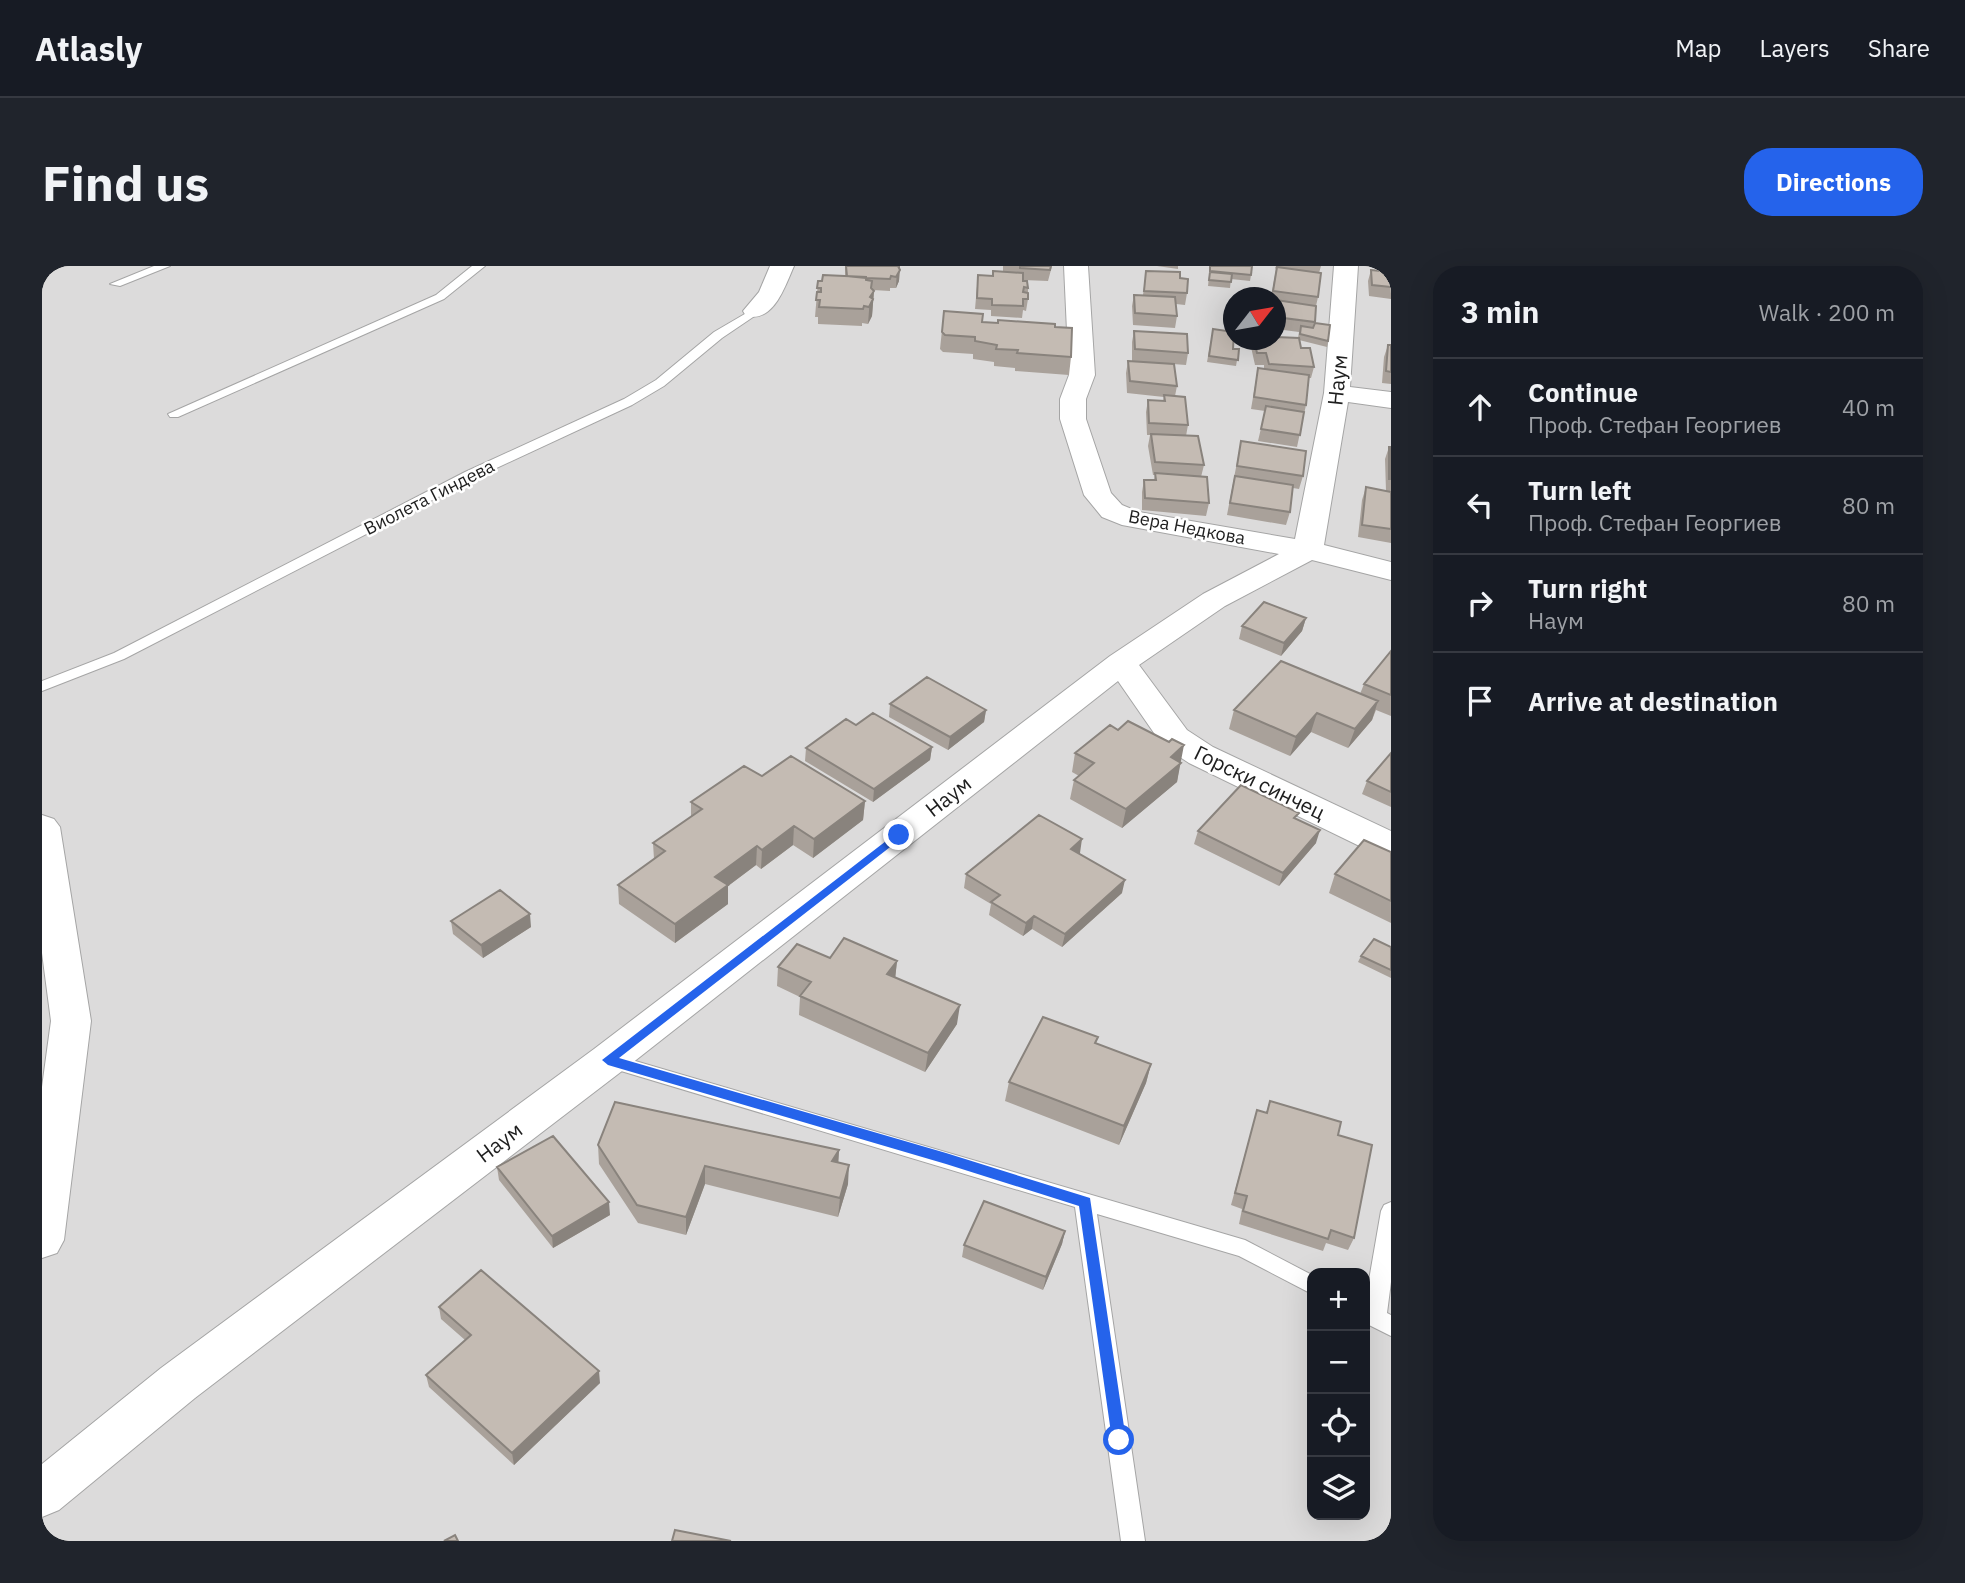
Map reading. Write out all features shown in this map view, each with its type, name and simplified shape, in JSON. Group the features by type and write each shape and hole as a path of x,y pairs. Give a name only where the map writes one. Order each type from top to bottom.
{"street":[{"name":"Виолета Гиндева","path":"755,311 770,294 782,266"},
{"name":"Вера Недкова","path":"1076,266 1082,375 1073,399 1073,419 1098,495 1112,511 1132,519 1308,550 1391,571"},
{"name":"Наум","path":"42,1494 178,1383 608,1060 1121,663 1214,600 1308,550 1337,393 1346,266"},
{"path":"1337,393 1391,400"},
{"name":"Горски синчец","path":"1121,663 1175,738 1183,744 1391,846"},
{"path":"42,827 71,1021 42,1240"}],"lane":[{"path":"116,284 164,266"},
{"path":"174,414 440,297 479,266"},
{"name":"Виолета Гиндева","path":"42,686 119,656 470,475 628,402 660,383 718,335 755,311"},
{"path":"608,1060 946,1158 1245,1249 1307,1282"},
{"path":"1085,1202 1133,1541"},
{"path":"1377,1319 1391,1212"}],"shaded area":[{"path":"42,266 1391,266 1391,1541 42,1541"}],"building":[{"path":"846,266 898,266 900,270 896,277 891,276 890,279 866,278 847,276"},
{"path":"1020,266 1051,266 1050,270"},
{"path":"1210,266 1252,266 1251,275 1210,271"},
{"path":"1277,267 1321,273 1318,297 1286,293 1286,287 1274,287"},
{"path":"1371,270 1391,272 1391,287 1372,285"},
{"path":"993,271 1023,273 1023,281 1027,281 1028,288 1024,287 1023,292 1028,293 1028,299 1023,299 1023,306 992,305 992,299 977,298 978,275 993,276"},
{"path":"1146,271 1180,272 1180,278 1188,279 1187,293 1144,291"},
{"path":"1210,272 1232,274 1231,282 1209,280"},
{"path":"823,275 866,277 866,280 872,281 871,288 874,291 869,307 819,307 820,300 816,300 817,292 821,292 821,288 817,288"},
{"path":"1134,295 1175,297 1177,316 1135,313"},
{"path":"1286,302 1316,306 1315,322 1286,318"},
{"path":"944,311 983,314 982,322 998,323 998,320 1055,324 1055,327 1072,328 1071,357 1017,353 1018,350 996,349 997,345 975,341 975,337 945,335 942,332"},
{"path":"1315,323 1330,325 1328,341 1300,334 1301,326 1313,328"},
{"path":"1213,329 1223,330 1223,350 1239,350 1238,360 1209,356"},
{"path":"1134,331 1187,334 1188,353 1135,349"},
{"path":"1286,337 1299,338 1301,348 1310,348 1314,367 1269,364 1266,353 1257,353 1256,350 1286,350"},
{"path":"1388,345 1391,345 1391,372 1386,371"},
{"path":"1128,361 1174,364 1177,386 1130,381"},
{"path":"1258,368 1309,375 1306,405 1254,397"},
{"path":"1164,395 1185,397 1188,425 1149,423 1148,400 1165,401"},
{"path":"1266,406 1304,412 1300,435 1261,429"},
{"path":"1151,434 1198,436 1204,465 1155,462"},
{"path":"1241,441 1306,451 1303,476 1237,466"},
{"path":"1391,447 1391,479 1389,479"},
{"path":"1155,473 1207,477 1209,503 1145,498 1144,480 1156,480"},
{"path":"1235,476 1293,485 1290,512 1230,503"},
{"path":"1366,487 1391,492 1391,529 1362,525"},
{"path":"1264,602 1306,618 1284,643 1242,626"},
{"path":"1391,651 1391,695 1364,684"},
{"path":"1281,661 1378,701 1355,729 1317,713 1296,737 1234,710"},
{"path":"927,677 986,710 950,737 890,704"},
{"path":"873,713 932,747 874,789 806,748 846,719 856,725"},
{"path":"1128,721 1169,742 1172,739 1184,745 1171,757 1181,763 1126,809 1074,780 1094,763 1075,753 1110,725 1118,730"},
{"path":"1391,753 1391,792 1367,781"},
{"path":"791,756 865,801 814,839 794,826 762,850 757,846 715,877 728,885 675,924 618,885 665,851 653,843 702,809 691,802 744,766 762,776"},
{"path":"1241,785 1299,813 1294,818 1320,830 1283,873 1198,831"},
{"path":"1039,815 1082,839 1071,849 1125,880 1065,934 1034,916 1026,923 991,902 1000,895 966,874"},
{"path":"1364,840 1391,852 1391,901 1335,874"},
{"path":"500,890 530,914 481,945 451,921"},
{"path":"844,938 897,961 887,974 960,1005 928,1053 800,996 811,982 778,967 797,944 830,958"},
{"path":"1374,939 1391,947 1391,970 1361,956"},
{"path":"1043,1017 1098,1037 1095,1043 1151,1064 1124,1126 1009,1082"},
{"path":"1270,1101 1341,1122 1338,1135 1372,1145 1354,1238 1331,1230 1328,1239 1243,1211 1247,1196 1235,1193 1257,1110 1267,1113"},
{"path":"615,1102 839,1150 832,1161 849,1165 840,1198 705,1166 686,1217 637,1205 598,1145"},
{"path":"553,1136 609,1202 552,1236 497,1167"},
{"path":"984,1201 1065,1231 1046,1277 964,1245"},
{"path":"481,1270 599,1371 512,1453 426,1375 471,1335 439,1307"},
{"path":"675,1530 731,1541 672,1541"},
{"path":"455,1535 458,1541 444,1541"}],"route":[{"path":"899,835 608,1060 946,1158 1085,1202 1119,1440"}]}
